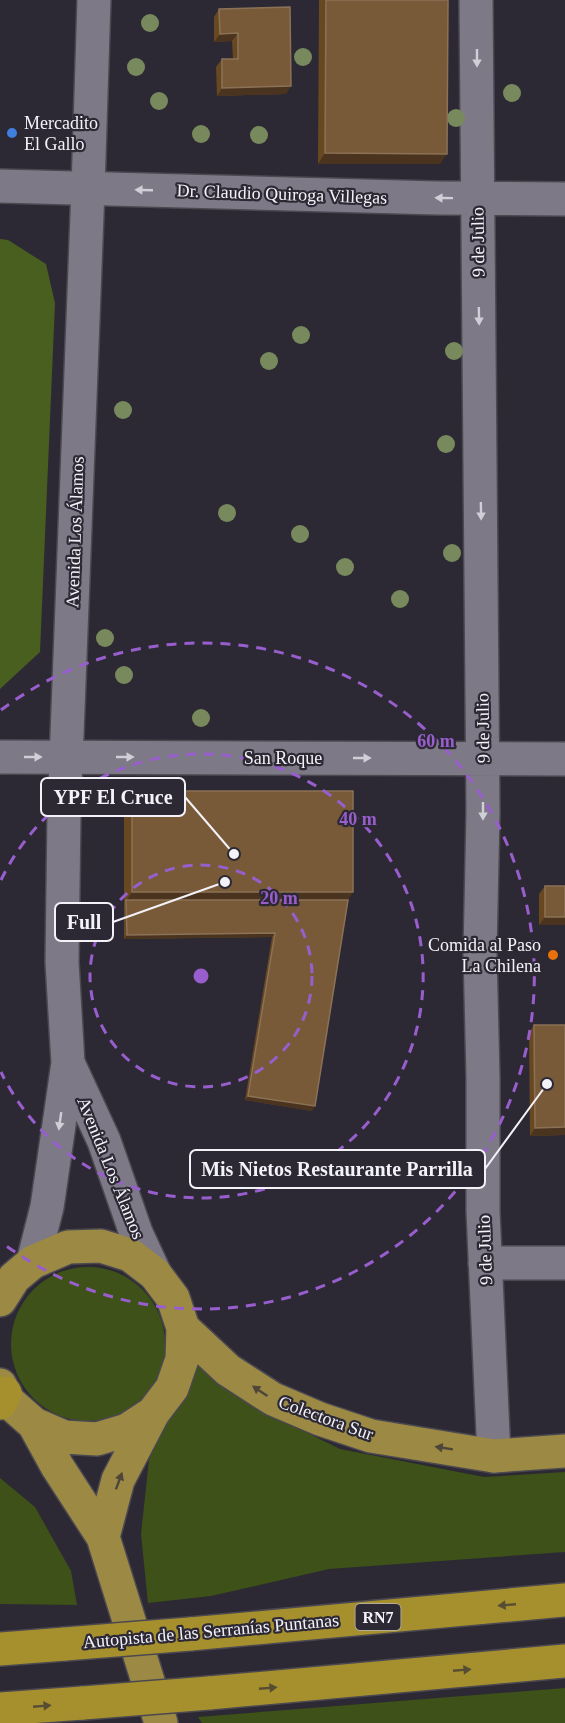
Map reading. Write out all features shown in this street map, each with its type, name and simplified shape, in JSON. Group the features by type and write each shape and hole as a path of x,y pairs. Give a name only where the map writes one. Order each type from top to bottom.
{"highway":[{"name":"Autopista de las Serranías Puntanas","path":"0,1649 565,1600"},
{"path":"0,1709 565,1661"}],"main road":[{"path":"12,1280 68,1246 101,1246 130,1255 155,1274 173,1298 183,1328 182,1359 172,1388 153,1413 118,1480 103,1537"},
{"name":"Colectora Sur","path":"183,1328 228,1370 273,1399 371,1436 494,1456 565,1451"},
{"path":"2,1393 34,1424 64,1437 97,1438 127,1430 153,1413"},
{"path":"34,1424 57,1466 103,1537 161,1723"}],"street":[{"name":"Avenida Los Álamos","path":"12,1280 47,1207 68,1063 62,962 66,757 94,0"},
{"name":"9 de Julio","path":"476,0 483,759 480,953 483,1211 494,1456"},
{"name":"Dr. Claudio Quiroga Villegas","path":"0,186 478,199 565,199"},
{"name":"San Roque","path":"0,757 565,759"},
{"name":"Avenida Los Álamos","path":"68,1063 104,1141 136,1233 155,1274"},
{"path":"486,1263 565,1263"}],"green space":[{"path":"0,239 8,240 46,264 55,303 40,652 0,689"},
{"path":"88,1267 118,1272 143,1289 160,1314 165,1344 160,1374 143,1399 118,1416 88,1421 58,1416 33,1399 16,1374 11,1344 16,1314 33,1289 58,1272"},
{"path":"198,1364 253,1406 340,1449 484,1477 565,1472 565,1552 329,1569 211,1596 148,1603 141,1534 149,1460 162,1422 186,1392"},
{"path":"0,1478 35,1507 71,1571 77,1605 0,1604"},
{"path":"565,1688 565,1723 202,1723 198,1717"}],"building":[{"path":"326,0 448,0 447,154 325,153"},
{"path":"290,7 291,86 222,88 222,59 238,59 238,33 220,34 219,9"},
{"path":"132,791 353,791 353,892 132,892"},
{"path":"545,886 565,886 565,917 545,917"},
{"path":"126,900 348,900 315,1106 248,1096 275,933 127,935"},
{"path":"534,1025 565,1025 565,1127 535,1128"}],"place":[{"name":"Mercadito El Gallo","path":"12,133"},
{"name":"YPF El Cruce","path":"234,854"},
{"name":"Full","path":"225,882"},
{"name":"Comida al Paso La Chilena","path":"553,955"},
{"name":"Mis Nietos Restaurante Parrilla","path":"547,1084"}]}
